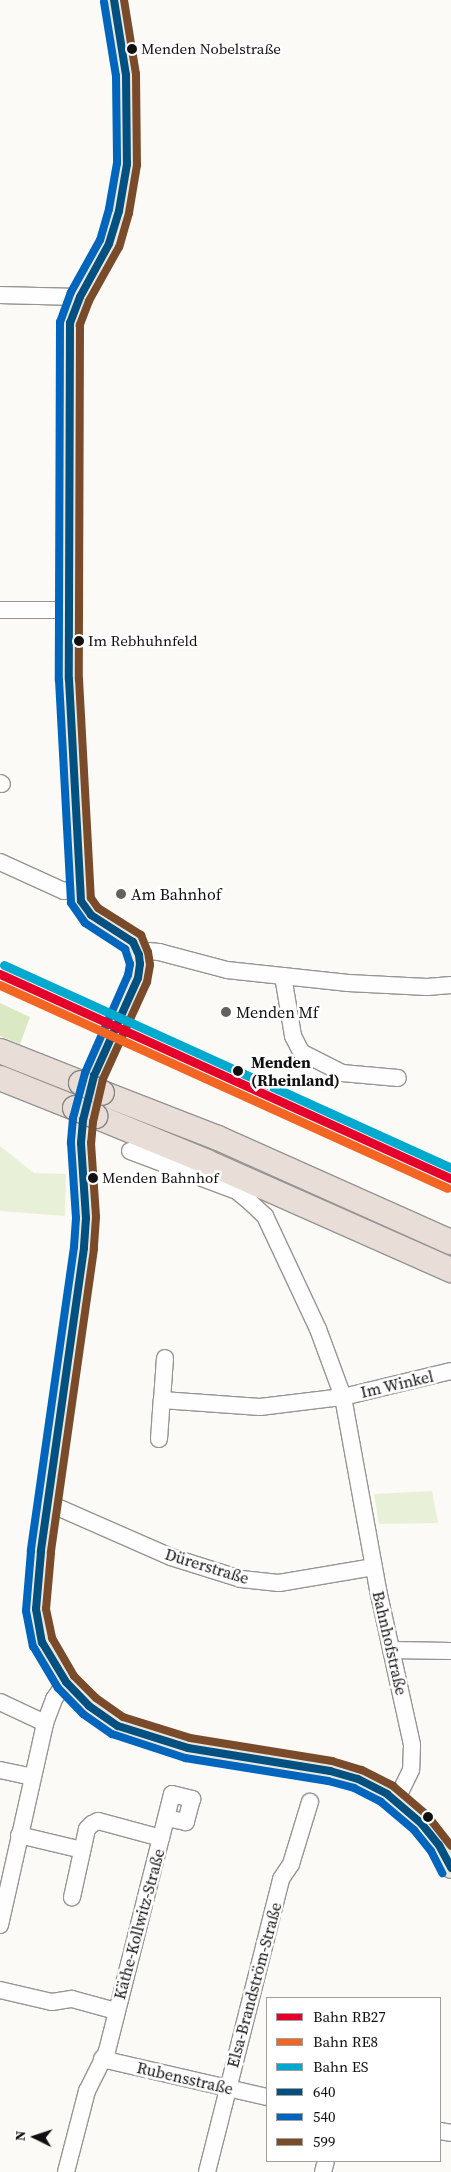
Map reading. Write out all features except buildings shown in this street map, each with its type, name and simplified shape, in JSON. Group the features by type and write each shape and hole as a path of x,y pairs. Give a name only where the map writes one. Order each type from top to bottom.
{"highway":[{"path":"0,1051 218,1138 451,1242"},
{"path":"0,1078 207,1162 451,1270"}],"main road":[{"path":"114,0 126,75 127,164 119,211 109,244 80,296 70,323 69,691 81,901 91,915 133,942 139,955 140,964 138,978 94,1076 83,1120 80,1143 86,1218 84,1248 48,1503 36,1609 42,1642 66,1682 101,1715 118,1726 188,1748 330,1771 358,1778 396,1801 426,1830 439,1845 451,1868"}],"street":[{"path":"0,295 80,296"},
{"path":"0,610 68,610"},
{"path":"0,862 64,891 79,889"},
{"path":"139,955 148,951 159,952 227,970 348,983 427,987 451,986"},
{"path":"283,976 292,1036 301,1052 342,1073 398,1078"},
{"name":"Bahnhofstraße","path":"130,1151 237,1191 265,1216 318,1329 343,1397 374,1567 412,1745 410,1770 396,1801"},
{"path":"159,1439 165,1358"},
{"name":"Im Winkel","path":"343,1397 451,1371"},
{"path":"162,1400 260,1407 343,1397"},
{"name":"Dürerstraße","path":"48,1503 171,1557 240,1578 279,1583 374,1567"},
{"path":"391,1650 451,1651"},
{"path":"0,1925 7,1858 19,1835 45,1723 54,1700 66,1682"},
{"path":"0,1702 45,1723"},
{"path":"0,1770 32,1777"},
{"name":"Elsa-Brandström-Straße","path":"206,2172 281,1879 291,1864 310,1802"},
{"name":"Käthe-Kollwitz-Straße","path":"66,2172 87,2090 107,2052 166,1818"},
{"name":"Käthe-Kollwitz-Straße","path":"72,1898 87,1829 98,1821 161,1838"},
{"path":"19,1835 82,1850"},
{"name":"Käthe-Kollwitz-Straße","path":"0,1990 52,2002 72,1998 116,2011"},
{"name":"Rubensstraße","path":"102,2059 266,2097"}],"green space":[{"path":"0,1003 30,1017 20,1044 0,1036"},
{"path":"0,1146 34,1173 66,1174 65,1216 0,1211"},
{"path":"432,1491 438,1523 379,1524 374,1494"}],"railway":[{"path":"437,1173 451,1179"}],"rail line":[{"name":"ES","path":"4,965 451,1168"},
{"name":"RB27","path":"0,974 451,1179"},
{"name":"RE8","path":"0,985 447,1188"}],"transit line":[{"name":"640","path":"114,0 126,75 127,164 119,211 109,244 80,297 70,323 69,679 81,901 91,915 133,942 139,955 140,964 138,978 94,1076 83,1120 81,1143 86,1218 84,1248 41,1552 36,1609 42,1642 66,1682 89,1706 118,1726 188,1748 330,1771 358,1779 387,1794 421,1823 439,1845 451,1868"},
{"name":"599","path":"124,0 136,74 137,165 129,213 119,247 89,301 80,325 79,679 91,898 98,908 141,935 148,952 150,965 147,982 103,1079 93,1122 91,1143 96,1217 94,1249 51,1553 46,1609 52,1638 74,1676 96,1698 123,1717 190,1738 332,1761 362,1770 393,1786 427,1815 451,1846"},
{"name":"540","path":"104,2 116,76 117,163 109,209 100,240 71,292 60,322 59,680 71,903 85,923 125,949 130,964 128,975 85,1073 73,1118 71,1143 76,1218 74,1247 31,1551 26,1611 33,1646 58,1688 83,1714 112,1734 185,1758 328,1781 354,1788 381,1802 414,1830 431,1851 442,1873"}],"place":[{"name":"Menden Nobelstraße","path":"132,49"},
{"name":"Im Rebhuhnfeld","path":"79,641"},
{"name":"Am Bahnhof","path":"121,894"},
{"name":"Menden Mf","path":"226,1012"},
{"name":"Menden (Rheinland)","path":"238,1071"},
{"name":"Menden Bahnhof","path":"93,1178"}]}
